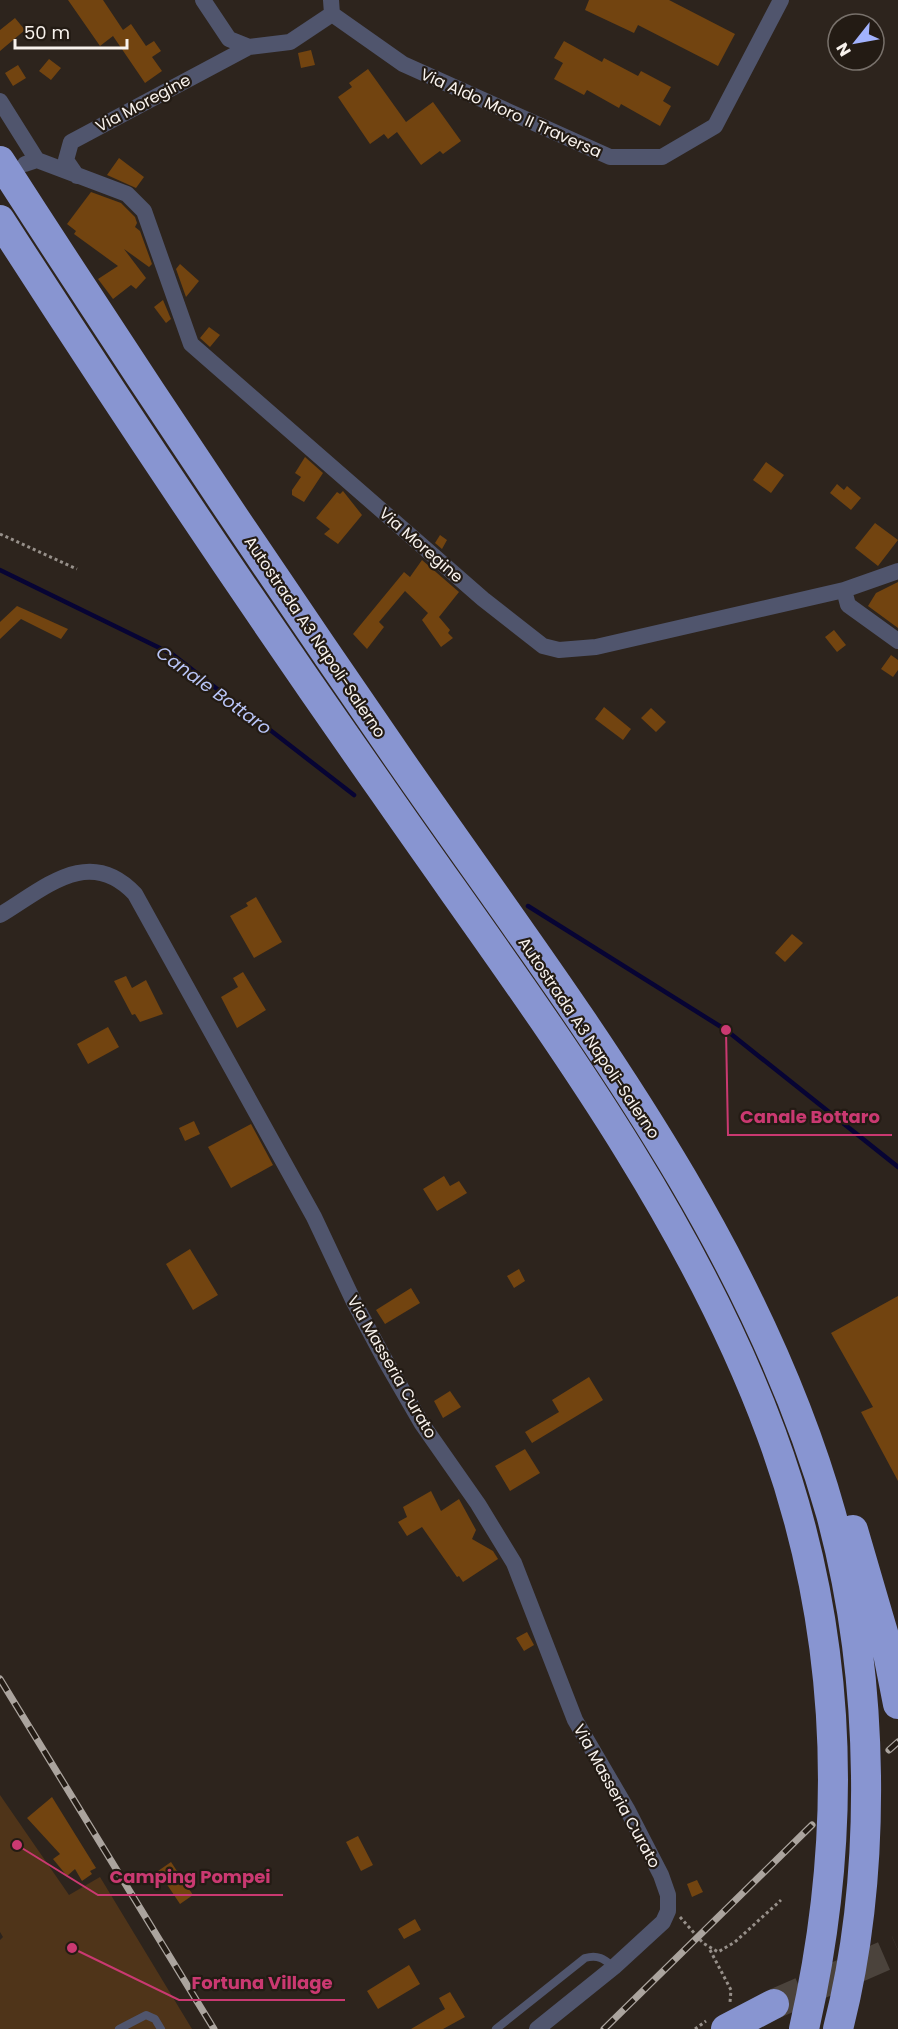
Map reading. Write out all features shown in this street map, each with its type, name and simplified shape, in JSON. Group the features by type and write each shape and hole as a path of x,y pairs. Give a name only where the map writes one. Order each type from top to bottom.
{"highway":[{"name":"Autostrada A3 Napoli-Salerno","path":"21,162 282,588 624,1084 697,1206 760,1326 796,1414 830,1511 842,1558 859,1657 866,1753 866,1834 854,1954 838,2029"},
{"name":"Autostrada A3 Napoli-Salerno","path":"0,220 194,516 583,1082 671,1223 733,1342 772,1434 799,1521 818,1606 831,1698 834,1787 831,1869 824,1931 804,2029"},
{"path":"760,1326 802,1398 830,1461 870,1585 898,1704"},
{"path":"728,2020 774,2010"}],"street":[{"path":"203,0 229,39 249,47 290,42 331,7"},
{"name":"Via Aldo Moro II Traversa","path":"331,7 403,64 610,157 662,157 715,126 781,0"},
{"name":"Via Moregine","path":"77,176 66,160 71,142 249,47"},
{"path":"0,101 21,162"},
{"name":"Via Moregine","path":"21,162 77,176 128,194 144,211 191,344 483,599 543,646 559,650 596,647 844,591 898,571"},
{"path":"844,591 848,605 898,641"},
{"name":"Via Masseria Curato","path":"0,915 71,873 85,871 112,875 135,894 314,1217 354,1302 385,1360 422,1424 478,1504 514,1563 574,1720 627,1809 661,1875 668,1895 668,1911"},
{"path":"537,2029 652,1934 668,1911"}],"lane":[{"path":"495,2029 585,1958 594,1956 604,1958 614,1967"},
{"path":"119,2029 146,2015 155,2019 161,2029"}],"path":[{"path":"0,534 77,569"},
{"path":"710,1950 718,1952 735,1942 781,1900"},
{"path":"668,1911 682,1918 710,1950 731,1990 728,2020 694,2029"}],"shaded area":[{"path":"0,1795 69,1895 100,1877 192,2029 0,2029 0,1940 3,1937 0,1932"}],"building":[{"path":"68,0 103,0 123,30 131,24 146,46 154,41 161,51 152,57 162,71 145,83 113,36 100,46"},
{"path":"589,0 669,0 735,34 718,66 638,25 634,33 585,10"},
{"path":"15,18 25,30 0,51 0,30"},
{"path":"564,41 602,62 604,58 638,76 641,71 671,87 663,101 671,106 660,126 621,104 619,108 587,90 584,95 554,79 563,63 554,58"},
{"path":"311,50 315,65 301,68 298,53"},
{"path":"49,59 61,68 51,80 39,71"},
{"path":"18,65 26,78 13,86 5,73"},
{"path":"368,69 406,122 433,102 461,141 443,154 440,151 421,165 397,132 388,139 384,134 370,144 338,97 352,87 349,83"},
{"path":"119,158 144,177 136,188 107,175"},
{"path":"91,192 121,203 135,217 137,223 135,227 140,231 152,264 149,267 124,249 146,278 136,289 131,285 113,299 98,279 118,266 74,234 76,231 67,224"},
{"path":"180,264 199,281 186,297 176,269"},
{"path":"163,300 171,319 166,323 154,307"},
{"path":"209,327 220,335 210,347 200,338"},
{"path":"305,457 323,473 304,502 292,495 292,490 301,477 295,473"},
{"path":"766,462 784,475 771,493 753,480"},
{"path":"837,484 844,490 847,486 861,498 851,510 830,493"},
{"path":"343,491 362,515 338,544 324,534 330,529 316,518 337,492 340,494"},
{"path":"875,523 898,540 878,566 855,548"},
{"path":"440,535 447,540 442,549 435,543"},
{"path":"422,560 459,592 439,617 450,630 448,633 453,638 441,647 422,620 428,613 405,591 379,622 384,627 367,649 353,634 404,572 410,577"},
{"path":"898,582 898,628 868,606 876,593"},
{"path":"17,606 68,629 61,639 21,619 0,639 0,622"},
{"path":"834,630 846,645 837,652 825,637"},
{"path":"891,655 898,660 898,670 893,677 881,669"},
{"path":"604,707 631,729 623,740 595,719"},
{"path":"651,708 666,722 656,732 641,718"},
{"path":"256,897 282,942 254,958 230,916 248,906 246,903"},
{"path":"792,934 803,943 785,962 775,953"},
{"path":"243,972 266,1010 237,1028 221,997 238,987 233,978"},
{"path":"126,976 132,988 146,980 163,1014 140,1022 135,1014 132,1015 114,981"},
{"path":"108,1027 119,1047 88,1064 77,1044"},
{"path":"194,1121 200,1134 185,1141 179,1128"},
{"path":"251,1124 273,1165 231,1188 208,1147"},
{"path":"444,1176 450,1186 459,1181 467,1193 437,1211 423,1189"},
{"path":"190,1249 218,1295 193,1310 166,1264"},
{"path":"519,1269 525,1281 514,1288 507,1276"},
{"path":"411,1288 420,1303 385,1324 376,1310"},
{"path":"898,1296 898,1481 861,1412 873,1407 831,1333"},
{"path":"589,1377 603,1400 532,1443 525,1432 559,1412 552,1400"},
{"path":"450,1391 461,1407 443,1418 434,1401"},
{"path":"525,1449 540,1473 510,1491 495,1466"},
{"path":"431,1491 441,1511 459,1499 476,1530 472,1539 493,1551 498,1559 463,1582 459,1576 457,1577 422,1527 407,1536 398,1522 407,1517 403,1507"},
{"path":"527,1632 534,1645 524,1651 516,1638"},
{"path":"52,1797 96,1868 90,1871 92,1874 82,1881 75,1869 67,1876 53,1859 60,1854 27,1818"},
{"path":"358,1836 373,1865 361,1871 346,1842"},
{"path":"171,1862 193,1895 180,1904 158,1871"},
{"path":"697,1880 703,1892 692,1897 687,1884"},
{"path":"415,1919 421,1930 404,1939 398,1929"},
{"path":"409,1965 420,1984 378,2009 367,1991"},
{"path":"450,1992 465,2017 443,2029 411,2029 445,2009 439,1998"}],"waterway":[{"name":"Canale Bottaro","path":"0,570 172,654 354,795"},
{"name":"Canale Bottaro","path":"528,906 726,1030 898,1167"}],"tunnel":[{"path":"774,2004 898,1950"}],"railway":[{"path":"0,1679 214,2029"},
{"path":"889,1750 898,1742"},
{"path":"604,2029 812,1825"}],"place":[{"name":"Canale Bottaro","path":"726,1030"},
{"name":"Camping Pompei","path":"17,1845"},
{"name":"Fortuna Village","path":"72,1948"}]}
